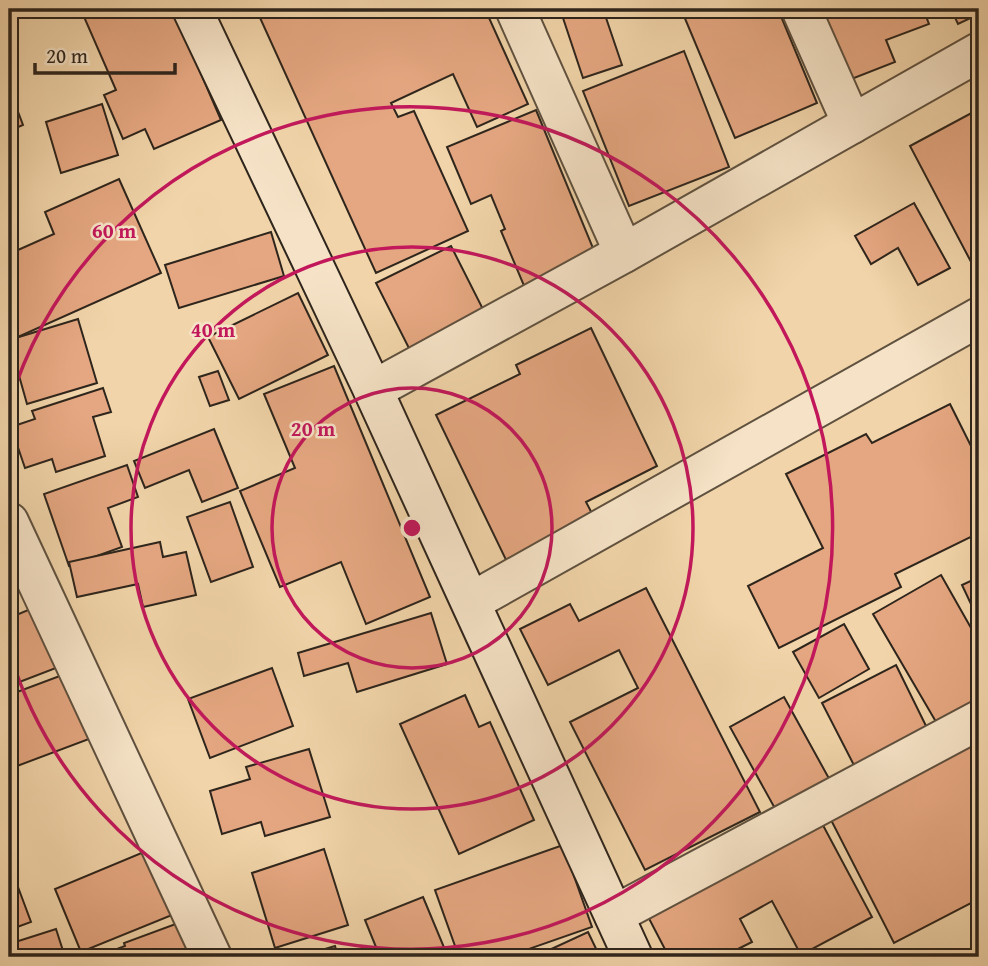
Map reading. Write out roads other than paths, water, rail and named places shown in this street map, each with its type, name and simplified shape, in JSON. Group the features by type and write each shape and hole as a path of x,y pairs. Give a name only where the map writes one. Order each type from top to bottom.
{"street":[{"path":"192,9 373,390 633,957"},
{"path":"515,9 624,253"},
{"path":"801,9 852,124"},
{"path":"373,390 624,253 979,52"},
{"path":"471,602 979,317"},
{"path":"9,522 212,957"},
{"path":"614,915 979,720"}]}
